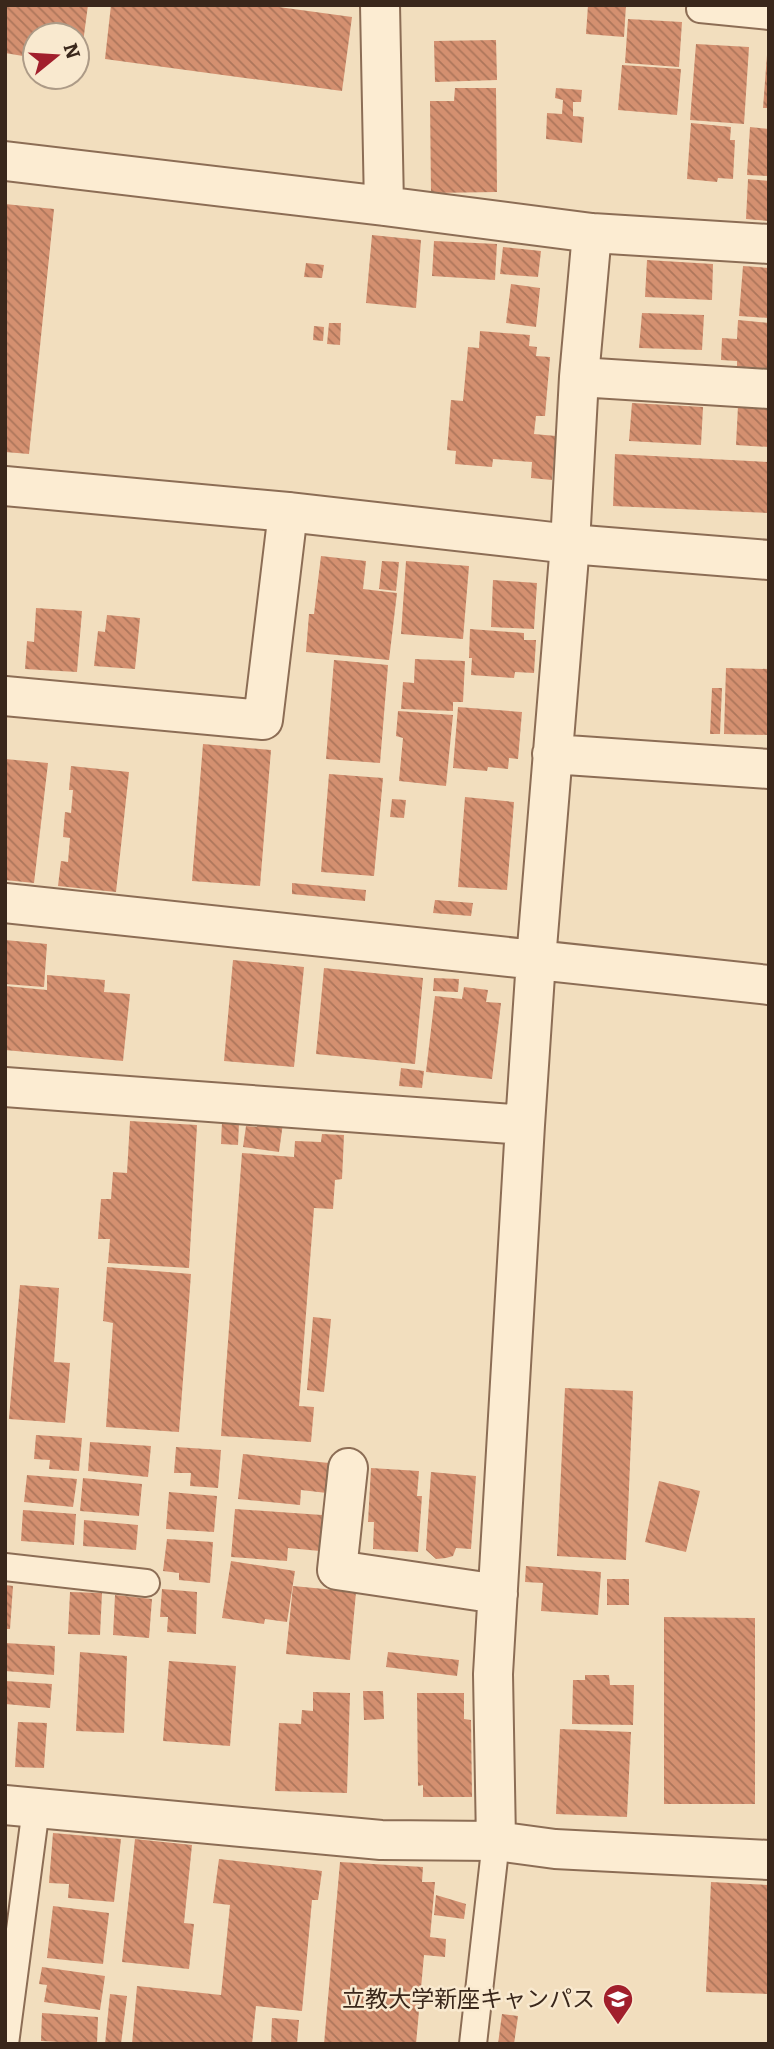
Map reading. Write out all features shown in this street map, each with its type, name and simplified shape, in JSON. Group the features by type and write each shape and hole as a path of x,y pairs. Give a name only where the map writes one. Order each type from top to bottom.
{"street":[{"path":"380,5 384,206"},
{"path":"5,161 592,233 769,244"},
{"path":"496,1841 494,1674 525,1125 570,544 579,377 592,233"},
{"path":"579,377 769,389"},
{"path":"5,486 288,512 570,544 769,560"},
{"path":"5,696 263,720 288,512"},
{"path":"552,754 769,769"},
{"path":"5,903 769,985"},
{"path":"5,1087 525,1125"},
{"path":"348,1468 338,1570 498,1594"},
{"path":"20,1807 381,1840 496,1841 555,1849 769,1860"}],"lane":[{"path":"700,9 769,16"},
{"path":"5,1567 145,1583"},
{"path":"5,2044 20,1807"},
{"path":"473,2044 496,1841"}],"building":[{"path":"5,5 88,5 86,21 21,21 21,56 5,53"},
{"path":"111,5 264,5 352,17 342,91 105,59"},
{"path":"588,5 626,5 624,37 586,34"},
{"path":"628,19 682,22 679,67 625,63"},
{"path":"496,40 497,80 435,82 434,41"},
{"path":"696,44 749,47 744,124 690,120"},
{"path":"767,55 769,108 763,108"},
{"path":"622,65 681,69 677,115 618,110"},
{"path":"455,88 496,88 497,192 431,193 430,101 454,101"},
{"path":"556,88 582,90 581,102 573,102 573,116 584,117 582,143 546,139 547,113 562,114 563,100 555,98"},
{"path":"691,123 731,127 730,140 735,140 733,179 718,178 717,182 687,179"},
{"path":"750,127 769,129 769,176 747,175"},
{"path":"748,179 769,181 769,221 746,219"},
{"path":"5,204 54,209 29,454 5,452"},
{"path":"372,235 421,240 416,308 366,303"},
{"path":"434,241 497,244 495,280 432,276"},
{"path":"503,247 541,251 538,277 500,274"},
{"path":"647,260 713,264 712,300 645,297"},
{"path":"306,263 324,265 322,278 304,277"},
{"path":"743,266 769,268 769,318 739,316"},
{"path":"511,284 540,288 536,327 506,323"},
{"path":"642,313 704,315 702,350 639,348"},
{"path":"738,320 769,323 769,369 737,367 737,361 721,360 722,338 737,339"},
{"path":"329,323 341,323 340,345 327,344"},
{"path":"314,326 324,327 323,341 313,340"},
{"path":"480,331 530,335 529,346 537,347 536,356 550,357 545,416 536,416 534,434 556,436 552,480 531,478 532,462 493,459 492,467 455,464 456,451 447,450 451,400 463,401 468,347 479,348"},
{"path":"632,403 703,407 701,445 629,441"},
{"path":"738,406 769,408 769,447 736,445"},
{"path":"615,454 769,462 769,513 613,506"},
{"path":"321,556 366,561 363,589 397,593 389,660 306,652 309,614 314,614"},
{"path":"382,561 399,562 396,591 379,589"},
{"path":"406,561 469,566 463,639 401,634"},
{"path":"493,580 537,583 534,629 491,627"},
{"path":"36,608 82,611 77,672 25,669 27,641 34,642"},
{"path":"107,615 140,618 135,669 94,666 98,631 105,632"},
{"path":"470,629 524,633 524,640 536,640 534,673 515,672 514,678 471,675"},
{"path":"415,659 465,661 463,702 453,702 453,711 401,709 403,682 414,683"},
{"path":"334,660 388,665 380,763 326,759"},
{"path":"726,668 769,669 769,735 724,734"},
{"path":"712,688 722,688 720,734 710,734"},
{"path":"458,707 522,712 518,759 509,758 508,769 488,767 487,771 453,768"},
{"path":"398,711 453,715 446,786 399,781 403,738 396,736"},
{"path":"203,744 271,750 260,886 192,881"},
{"path":"5,759 48,763 34,883 5,880"},
{"path":"71,766 129,772 116,892 58,886 61,861 68,862 70,838 63,837 65,812 71,813"},
{"path":"329,774 383,778 374,876 321,872"},
{"path":"465,797 514,802 507,890 458,887"},
{"path":"392,799 406,800 404,818 390,817"},
{"path":"292,883 366,890 365,901 292,894"},
{"path":"435,900 473,903 471,916 433,913"},
{"path":"5,940 47,944 44,987 5,984"},
{"path":"233,960 304,967 294,1067 224,1061"},
{"path":"324,968 423,978 415,1064 316,1054"},
{"path":"47,975 105,980 104,992 130,994 123,1061 5,1050 5,986 47,990"},
{"path":"434,978 459,979 458,992 433,991"},
{"path":"464,987 488,990 486,1002 501,1003 492,1079 426,1072 435,996 462,999"},
{"path":"401,1068 424,1071 422,1088 399,1086"},
{"path":"258,1120 283,1123 279,1152 243,1147 246,1126 257,1127"},
{"path":"130,1121 197,1125 189,1268 108,1263 110,1239 98,1239 101,1199 111,1199 113,1172 127,1173"},
{"path":"222,1122 239,1123 238,1145 221,1144"},
{"path":"322,1134 344,1135 342,1179 335,1180 333,1209 314,1208 299,1406 314,1407 311,1442 221,1436 242,1153 294,1157 295,1141 321,1142"},
{"path":"107,1267 191,1274 179,1432 106,1427 113,1323 103,1321"},
{"path":"20,1285 59,1288 54,1362 70,1363 65,1423 9,1419"},
{"path":"313,1317 331,1319 324,1392 307,1390"},
{"path":"565,1388 633,1391 626,1560 557,1556"},
{"path":"36,1435 82,1438 79,1471 49,1469 50,1460 34,1459"},
{"path":"90,1442 151,1446 148,1477 88,1471"},
{"path":"176,1447 221,1450 218,1488 190,1486 191,1473 174,1473"},
{"path":"243,1454 329,1463 327,1493 301,1490 300,1505 238,1499"},
{"path":"371,1468 419,1471 417,1496 422,1496 418,1552 373,1549 374,1522 368,1522"},
{"path":"431,1472 476,1476 471,1549 456,1548 453,1556 446,1558 436,1559 426,1550"},
{"path":"27,1475 77,1479 73,1507 24,1502"},
{"path":"83,1478 142,1484 139,1516 80,1511"},
{"path":"659,1481 700,1491 686,1552 645,1542"},
{"path":"169,1492 217,1496 214,1532 166,1529"},
{"path":"235,1509 322,1515 320,1551 288,1548 287,1561 231,1557"},
{"path":"23,1510 76,1514 74,1545 21,1541"},
{"path":"84,1520 138,1525 136,1550 83,1546"},
{"path":"167,1539 213,1542 210,1583 179,1580 179,1573 163,1571"},
{"path":"231,1561 295,1571 287,1622 265,1619 264,1624 222,1618"},
{"path":"526,1566 601,1572 598,1615 541,1611 543,1583 525,1582"},
{"path":"607,1579 629,1579 629,1605 607,1605"},
{"path":"5,1585 13,1586 10,1629 5,1629"},
{"path":"293,1586 356,1592 350,1660 286,1654"},
{"path":"162,1589 197,1592 196,1634 167,1632 168,1617 160,1617"},
{"path":"70,1592 102,1593 100,1635 68,1634"},
{"path":"115,1595 152,1599 149,1638 113,1635"},
{"path":"664,1617 755,1618 755,1804 664,1804"},
{"path":"5,1643 55,1646 54,1675 5,1671"},
{"path":"80,1652 127,1656 124,1733 76,1731"},
{"path":"388,1652 459,1660 457,1676 386,1667"},
{"path":"169,1661 236,1666 230,1746 163,1741"},
{"path":"585,1675 609,1675 610,1685 634,1685 633,1725 572,1724 573,1680 585,1680"},
{"path":"5,1681 52,1684 50,1708 5,1704"},
{"path":"363,1691 383,1691 384,1719 364,1720"},
{"path":"313,1692 350,1693 347,1793 275,1791 279,1723 301,1724 302,1710 313,1711"},
{"path":"417,1693 464,1693 464,1719 471,1720 472,1797 423,1797 423,1785 418,1786"},
{"path":"18,1722 47,1723 44,1768 15,1767"},
{"path":"560,1729 631,1732 627,1817 556,1814"},
{"path":"53,1833 121,1839 114,1902 68,1898 69,1884 49,1883"},
{"path":"135,1839 192,1845 184,1923 194,1924 189,1969 122,1962"},
{"path":"219,1859 322,1871 318,1900 312,1900 302,2011 256,2006 252,2044 132,2044 137,1986 221,1995 230,1905 213,1903"},
{"path":"340,1862 423,1867 422,1882 435,1882 430,1937 446,1939 445,1957 424,1955 416,2044 324,2044"},
{"path":"711,1882 769,1885 769,1994 706,1992"},
{"path":"436,1895 466,1904 464,1919 434,1915"},
{"path":"53,1906 109,1913 103,1964 47,1958"},
{"path":"42,1967 105,1976 100,2010 44,2002 47,1985 39,1984"},
{"path":"110,1994 127,1996 121,2044 105,2044"},
{"path":"42,2013 98,2017 97,2044 41,2041"},
{"path":"502,2014 518,2016 514,2044 498,2044"},
{"path":"272,2018 299,2020 297,2044 271,2044"}],"place":[{"name":"立教大学新座キャンパス","path":"618,2026"}]}
